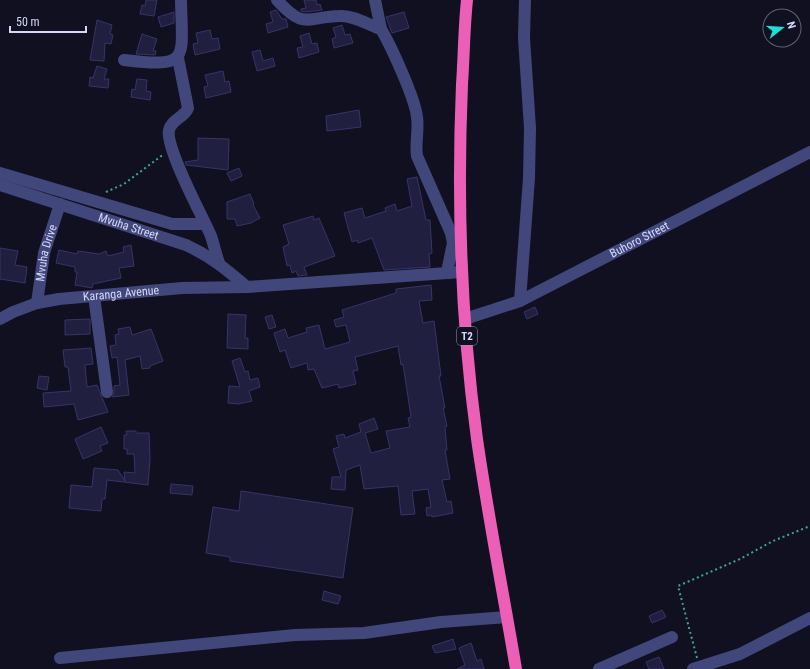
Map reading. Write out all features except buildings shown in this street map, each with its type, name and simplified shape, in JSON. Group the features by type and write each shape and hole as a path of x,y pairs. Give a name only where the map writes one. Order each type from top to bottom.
{"highway":[{"name":"T2","path":"467,0 459,152 462,272 465,319 477,437 494,546 516,669"}],"street":[{"path":"124,60 154,64 168,62 178,58 182,51 183,40 181,0"},
{"path":"277,0 299,20 305,21 341,16 381,29"},
{"path":"376,0 381,29 415,105 418,125 417,156 451,233 453,242 447,272"},
{"path":"520,301 529,178 530,135 524,38 526,0"},
{"path":"178,58 188,108 187,112 171,125 168,132 172,148 185,182 215,247 219,263"},
{"name":"Buhoro Street","path":"465,319 520,301 810,152"},
{"path":"0,173 172,224 205,224"},
{"name":"Mvuha Street","path":"0,185 186,246 206,254 247,287"},
{"name":"Mvuha Drive","path":"37,303 44,253 60,204"},
{"name":"Karanga Avenue","path":"0,319 13,312 37,303 94,296 182,288 247,287 462,272"},
{"path":"94,296 107,392"},
{"path":"60,658 295,636 364,633 441,622 507,617"},
{"path":"696,668 740,654 810,618"},
{"path":"599,669 672,637"}],"path":[{"path":"88,200 124,184 172,148"},
{"path":"696,668 696,648 679,596 678,586 740,559 773,541 810,526"}]}
